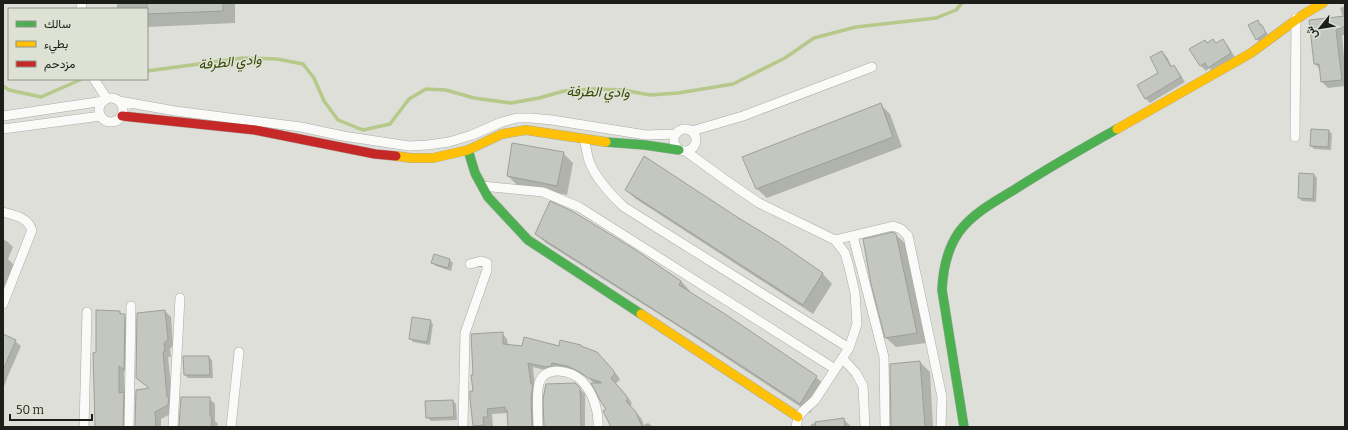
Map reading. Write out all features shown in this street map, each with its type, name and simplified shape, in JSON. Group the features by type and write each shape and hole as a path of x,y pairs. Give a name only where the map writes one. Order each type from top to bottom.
{"street":[{"path":"964,427 962,403 943,300 942,287 943,273 950,247 966,224 981,211 1028,180 1256,50 1278,34 1296,18 1323,3"},
{"path":"1296,18 1296,137"},
{"path":"3,116 115,99 174,111 301,127 343,136 409,146 449,142 472,135 502,122 524,118 552,120 646,135 676,134 683,129 692,131 743,116 872,67"},
{"path":"95,80 106,100"},
{"path":"106,100 100,108 101,116 104,120 109,122 114,122 122,116 123,108 119,101"},
{"path":"3,129 101,116"},
{"path":"122,116 255,130 375,154 411,158 433,158 468,150 502,134 518,130 535,130 584,139 683,151 695,147 697,138 692,131"},
{"path":"676,134 674,142 683,151 759,203 835,240 845,253 855,293 857,324 849,348 815,400 802,411 798,417 796,427"},
{"path":"584,139 589,161 596,174 609,192 624,207 849,348"},
{"path":"468,150 470,161 488,197 528,240 798,417"},
{"path":"482,186 543,192 579,207 835,369"},
{"path":"3,212 24,219 30,224 32,230 3,304"},
{"path":"835,240 893,226 902,229 908,236 942,397 941,427"},
{"path":"853,236 884,357 885,427"},
{"path":"463,427 465,333 487,270 487,263 481,261 470,264"},
{"path":"174,427 180,298"},
{"path":"129,427 131,306"},
{"path":"84,427 87,312"},
{"path":"231,427 239,352"},
{"path":"842,358 856,373 864,386 865,427"},
{"path":"538,427 539,383 544,376 550,372 557,371 571,375 581,381 592,398 596,408 599,418 598,427"}],"building":[{"path":"147,3 223,3 223,11 148,14"},
{"path":"1345,16 1345,26 1336,30 1342,80 1321,82 1319,64 1314,64 1309,20"},
{"path":"1258,20 1266,33 1256,40 1248,25"},
{"path":"1213,39 1216,43 1223,39 1231,53 1208,68 1205,63 1200,66 1189,49 1205,40 1207,43"},
{"path":"1162,51 1171,67 1174,65 1181,77 1145,99 1137,85 1158,73 1150,57"},
{"path":"881,103 893,137 756,189 742,157"},
{"path":"1311,129 1329,130 1328,147 1310,146"},
{"path":"512,143 564,152 557,186 507,176"},
{"path":"644,156 778,242 823,273 803,305 625,190"},
{"path":"1299,173 1314,174 1313,199 1298,198"},
{"path":"550,201 572,211 634,249 681,281 679,285 817,376 800,404 535,234"},
{"path":"893,232 896,234 917,333 885,338 871,284 863,239"},
{"path":"434,254 450,259 448,268 431,263"},
{"path":"96,310 120,311 120,314 125,314 124,370 119,366 119,393 124,392 123,427 95,427 93,353 96,352"},
{"path":"165,310 168,339 164,343 165,351 163,352 167,397 169,397 168,405 155,412 156,427 135,427 136,390 149,388 136,378 137,313"},
{"path":"412,317 431,320 427,342 409,339"},
{"path":"503,332 503,344 522,346 524,337 559,346 560,340 581,345 597,352 613,370 615,374 611,378 625,394 628,399 626,401 636,412 642,427 611,427 603,411 606,409 591,383 601,382 588,378 580,372 567,366 552,363 551,366 546,367 528,363 531,384 533,384 531,398 532,427 508,427 507,410 505,410 505,407 487,409 488,417 483,417 484,425 473,426 470,399 470,391 473,391 471,375 473,375 471,334"},
{"path":"3,334 16,340 3,370"},
{"path":"183,356 209,356 210,375 184,375"},
{"path":"920,361 925,427 891,427 890,364"},
{"path":"575,383 580,388 581,427 544,427 543,399 546,384"},
{"path":"181,397 210,397 210,416 212,417 211,427 179,427"},
{"path":"453,400 454,417 426,418 425,401"},
{"path":"844,418 845,427 816,427 815,422"}],"waterway":[{"name":"وادي الطرفة","path":"148,71 243,58 277,59 303,64 314,78 324,101 338,120 363,130 390,124 409,99 426,89 446,90 474,98 511,103 539,98 564,91 593,89 623,90 650,95 678,93 733,84 785,58 814,38 856,27 936,18 956,10 962,3"},
{"name":"وادي الطرفة","path":"3,86 9,90 41,97 80,80"}],"traffic: fast":[{"path":"964,427 942,290 943,274 951,245 965,225 986,207 1054,165 1117,129"},
{"path":"606,142 645,145 679,150"},
{"path":"468,150 475,173 488,197 528,240 641,314"}],"traffic: slow":[{"path":"1117,129 1251,53 1304,14 1323,3"},
{"path":"396,156 433,158 468,150 502,134 526,130 606,142"},
{"path":"641,314 798,417"}],"traffic: jam":[{"path":"122,116 255,130 375,154 396,156"}]}
